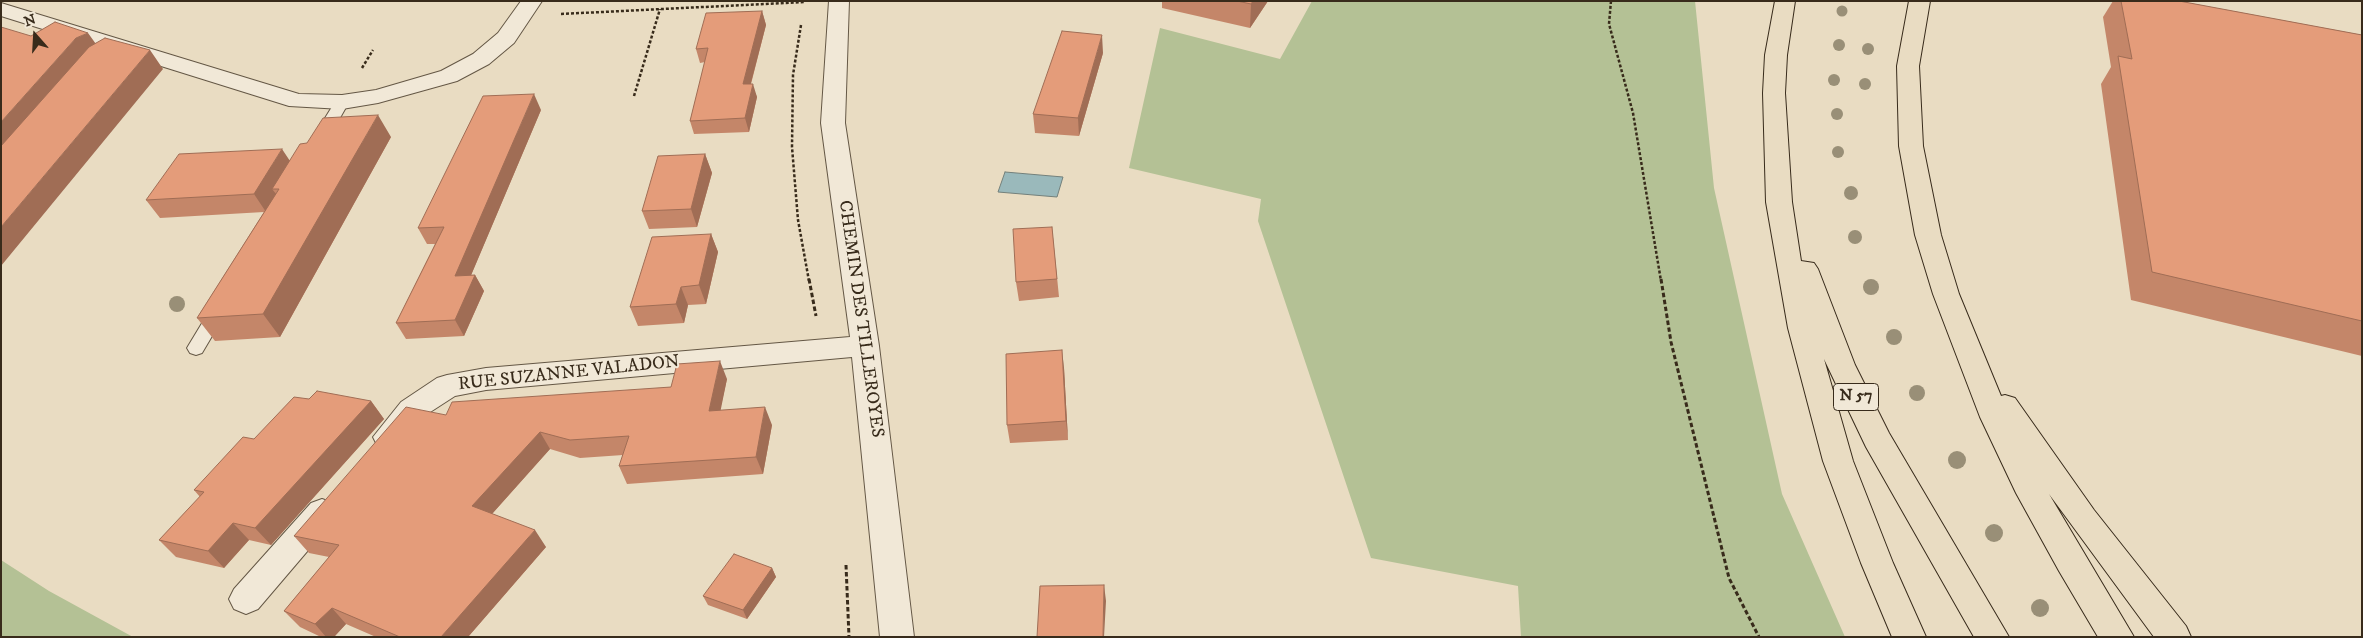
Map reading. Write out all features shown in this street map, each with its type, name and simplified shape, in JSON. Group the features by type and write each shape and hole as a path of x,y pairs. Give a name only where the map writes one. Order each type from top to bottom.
{"highway":[{"name":"N 57","path":"1785,1 1776,56 1776,136 1786,201 1798,250 1841,365 1902,487 1992,637"},
{"path":"1920,1 1908,66 1911,146 1928,236 1946,294 1995,417 2027,484 2070,561 2117,637"},
{"path":"1776,136 1779,202 1789,265 1818,390 1838,461 1877,564 1910,637"},
{"path":"1971,357 2083,519 2174,637"}],"street":[{"name":"CHEMIN DES TILLEROYES","path":"839,1 833,123 865,346 897,637"},
{"path":"1,9 112,52 297,101 342,102 378,96 449,76 481,59 506,38 526,9"},
{"name":"RUE SUZANNE VALADON","path":"373,454 411,410 447,386 486,379 865,346"},
{"path":"246,599 341,490"}],"lane":[{"path":"313,152 342,102"},
{"path":"196,348 226,297"}],"path":[{"path":"1612,1 1609,24 1634,113 1671,342 1729,578 1759,637"},
{"path":"526,9 660,9 805,2"},
{"path":"634,96 660,9"}],"green space":[{"path":"1312,1 1695,1 1714,188 1782,494 1845,637 1521,637 1518,586 1371,558 1258,221 1261,199 1129,168 1160,28 1280,59"},
{"path":"1,560 49,591 133,637 1,637"}],"water":[{"path":"1005,172 1063,177 1057,197 998,192"}],"building":[{"path":"1237,1 1253,1 1251,4"},
{"path":"2121,1 2179,1 2362,35 2362,321 2152,272 2118,56 2132,59"},
{"path":"762,11 743,84 753,84 745,118 690,121 708,48 696,49 706,13"},
{"path":"55,22 88,33 76,38 1,122 1,27 31,36"},
{"path":"1062,31 1102,35 1078,118 1033,114"},
{"path":"105,38 150,50 1,227 1,146 89,47"},
{"path":"534,94 455,276 475,275 455,320 396,323 444,227 418,228 483,96"},
{"path":"378,115 263,314 197,318 279,189 272,189 300,144 307,143 323,118"},
{"path":"282,149 254,194 146,200 179,154"},
{"path":"705,154 691,209 642,211 658,156"},
{"path":"1052,227 1057,279 1016,282 1013,229"},
{"path":"711,234 699,285 681,287 676,304 630,307 652,237"},
{"path":"1062,350 1066,421 1007,425 1006,354"},
{"path":"720,361 709,411 765,407 756,457 619,466 629,436 570,440 540,432 472,506 535,530 441,637 400,637 332,608 315,624 284,611 339,545 294,536 406,407 446,415 452,402 671,387 677,364"},
{"path":"317,391 371,401 255,528 233,523 208,551 159,540 204,492 194,490 243,437 254,439 294,397 309,399"},
{"path":"734,554 772,568 743,610 703,596"},
{"path":"1104,585 1103,637 1037,637 1040,586"}]}
